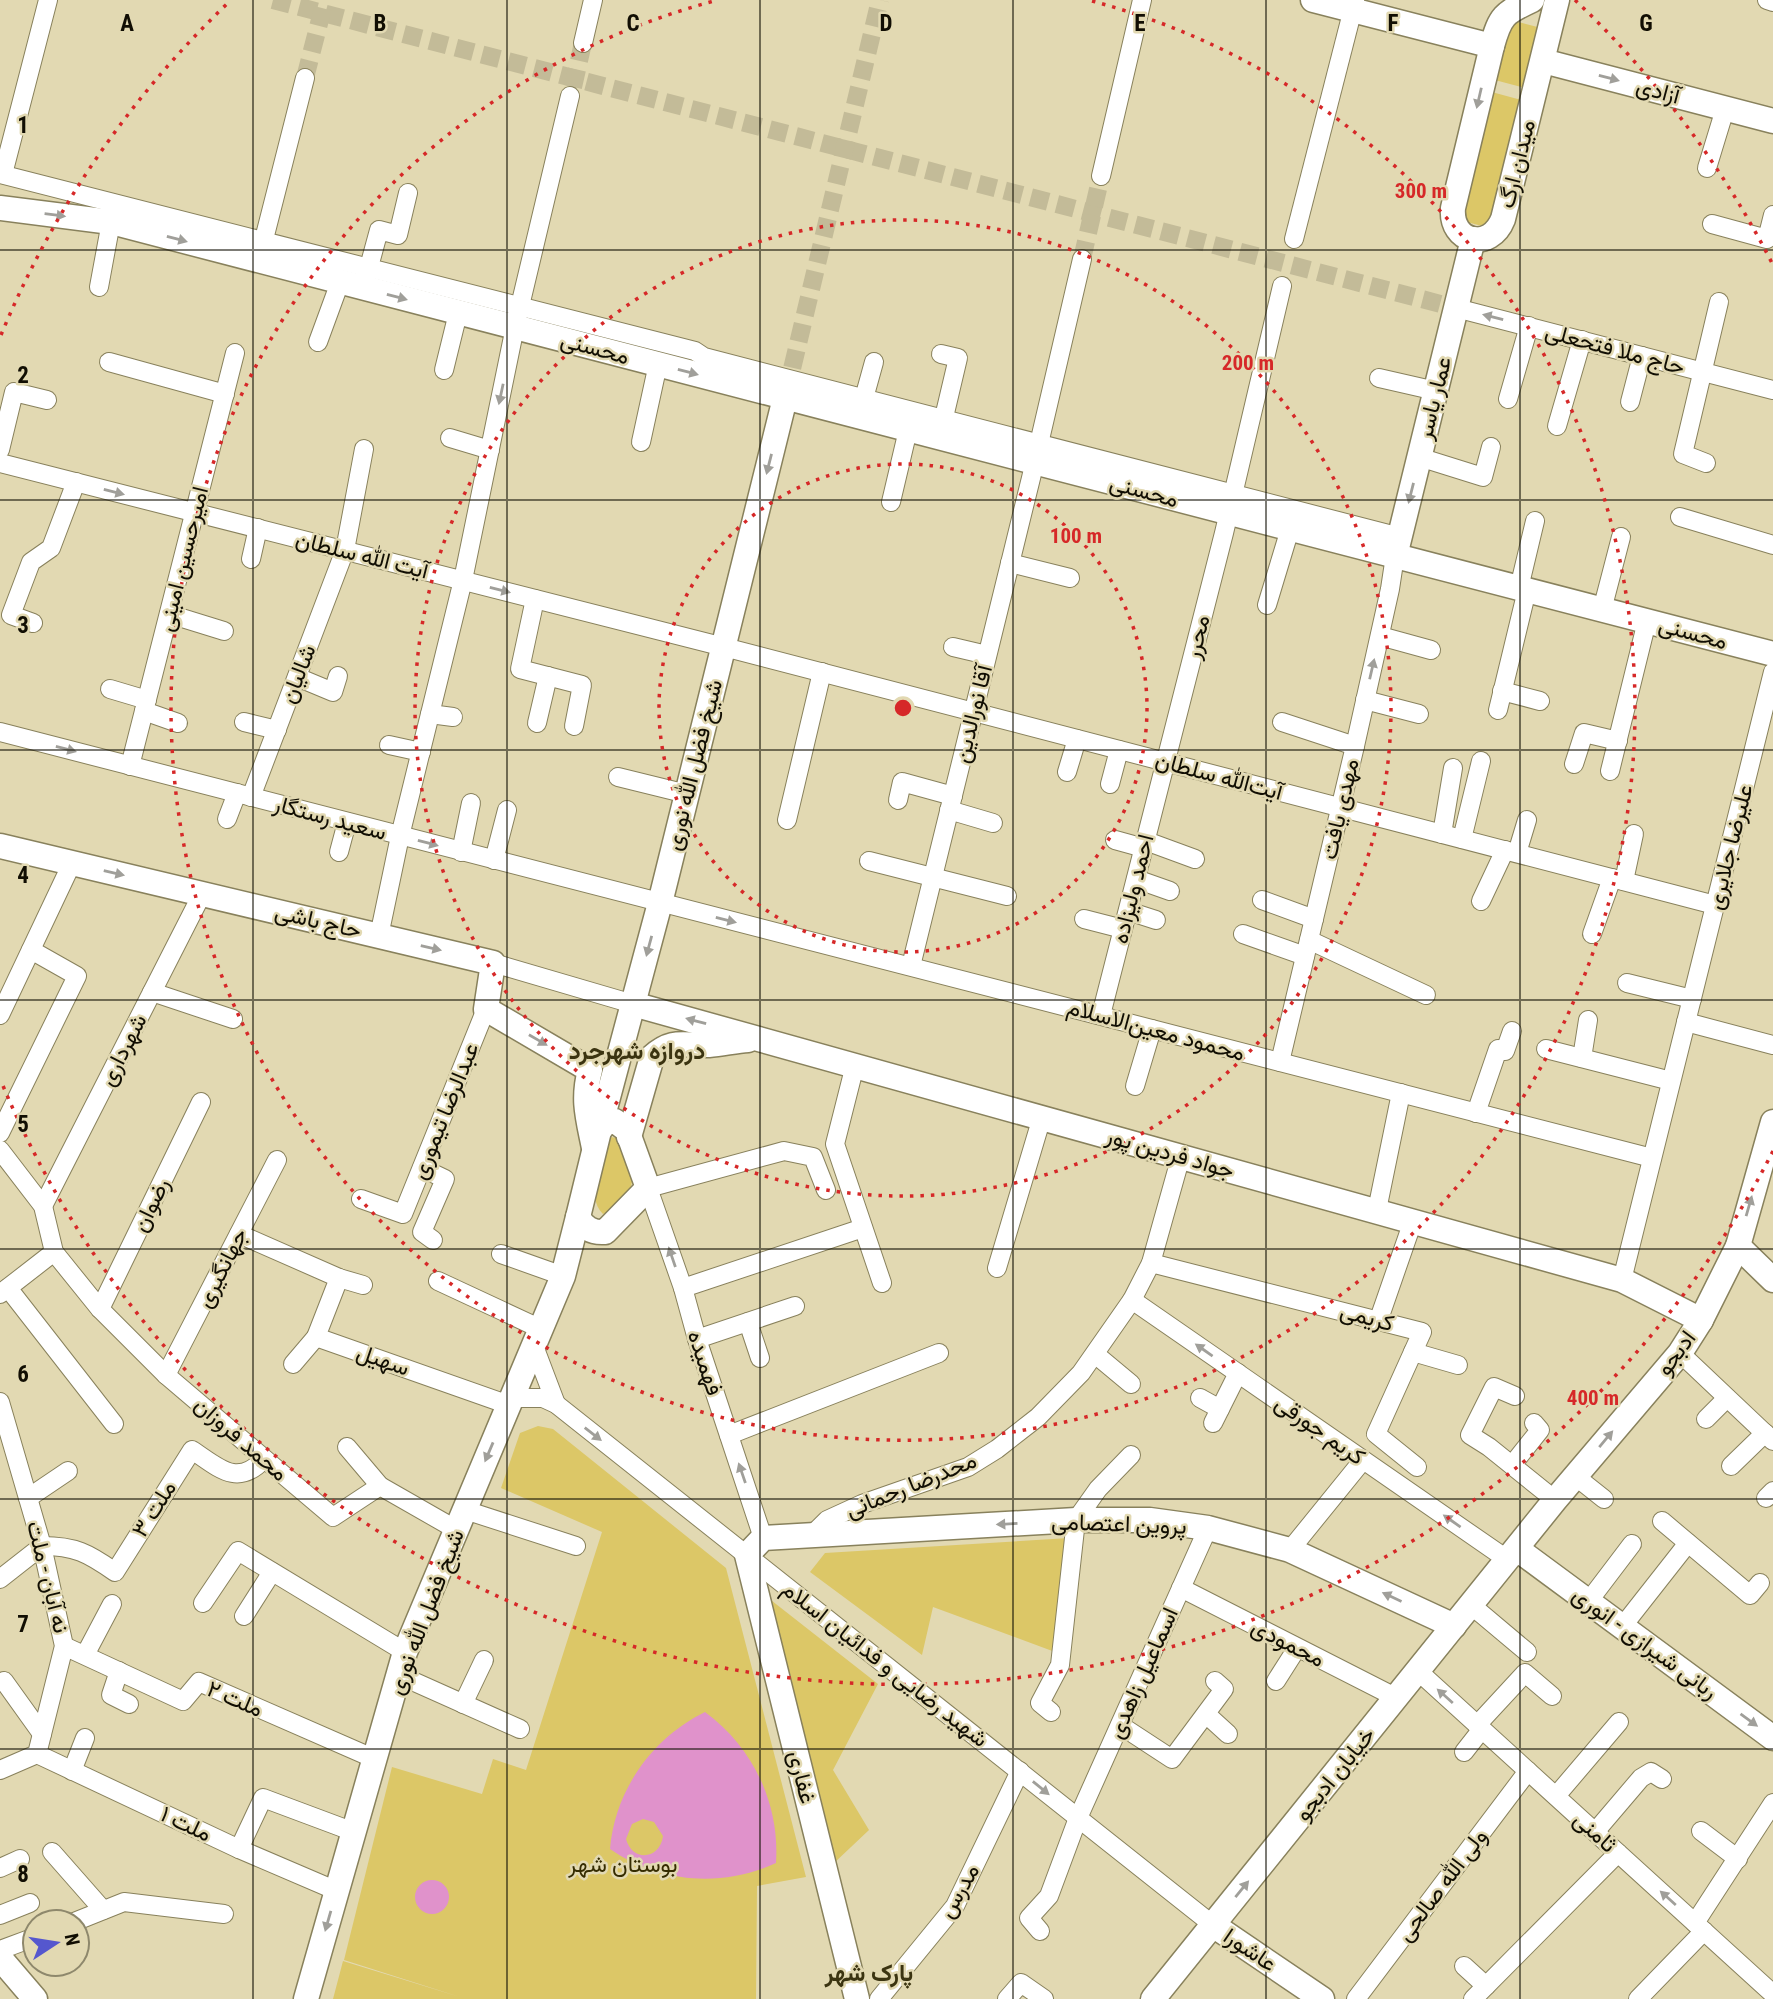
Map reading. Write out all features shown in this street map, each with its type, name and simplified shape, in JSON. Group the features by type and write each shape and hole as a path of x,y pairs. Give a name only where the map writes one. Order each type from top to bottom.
{"street":[{"path":"48,0 2,174 261,251 305,78"},
{"path":"583,43 593,0"},
{"path":"1101,176 1142,0"},
{"path":"1313,0 1354,5 1492,46"},
{"path":"1473,240 1458,231 1452,216 1497,25 1508,11 1532,0"},
{"name":"میدان ارگ","path":"1473,240 1488,238 1500,227 1557,0"},
{"path":"1767,0 1773,2"},
{"path":"1294,239 1354,5"},
{"name":"آزادی","path":"1543,61 1773,121"},
{"path":"379,936 400,836 463,580 518,317 570,96"},
{"path":"1707,168 1725,109"},
{"path":"318,342 357,279 379,230 398,235 408,193"},
{"name":"محسنی","path":"0,208 111,222 261,251 357,279 458,313 518,317 658,364 785,398 862,407 1397,546 1522,585 1773,643"},
{"path":"1712,224 1767,239 1773,215"},
{"path":"99,286 111,222"},
{"name":"عمار یاسر","path":"1397,546 1473,240"},
{"name":"آقا نورالدین","path":"911,966 1082,259"},
{"path":"357,279 518,317 695,351 704,357 862,407 874,362"},
{"name":"محرر","path":"1166,762 1282,286"},
{"path":"1706,463 1683,454 1719,302"},
{"name":"حاج ملا فتحعلی","path":"1456,308 1773,390"},
{"path":"444,370 458,313"},
{"path":"1508,400 1529,326"},
{"path":"1557,426 1582,340"},
{"name":"امیرحسین امینی","path":"130,765 235,353"},
{"path":"941,354 958,358 941,428"},
{"path":"1630,402 1642,356"},
{"path":"109,362 225,394"},
{"path":"641,442 658,364"},
{"path":"1379,378 1436,391"},
{"path":"0,450 14,392 47,400"},
{"name":"شیخ فضل الله نوری","path":"306,1999 402,1664 564,1276 597,1139 660,904 785,398"},
{"name":"محسنی","path":"862,407 908,429 941,428"},
{"path":"891,502 908,429"},
{"path":"450,438 490,450"},
{"path":"1419,457 1483,477 1492,447"},
{"name":"شالیان","path":"228,819 244,795 276,730 345,550 364,449"},
{"name":"آیت الله سلطان","path":"0,463 724,647"},
{"path":"33,623 11,615 30,562 51,548 76,482"},
{"name":"محسنی","path":"1231,503 1290,528 1397,546"},
{"path":"1679,517 1773,545"},
{"path":"1498,710 1535,521"},
{"path":"251,559 258,528"},
{"path":"1267,605 1290,528"},
{"path":"1603,605 1621,537"},
{"name":"مهدی یافت","path":"1280,1062 1380,636 1397,546"},
{"path":"1010,563 1070,578"},
{"path":"535,599 520,669 582,685 573,726"},
{"name":"محسنی","path":"1603,605 1647,621 1773,654"},
{"path":"169,614 224,631"},
{"path":"1611,771 1647,621"},
{"path":"1380,636 1431,650"},
{"name":"آیت‌الله سلطان","path":"724,647 1715,905"},
{"path":"953,647 987,655"},
{"path":"787,820 822,672"},
{"name":"علیرضا جلایری","path":"1622,1280 1773,672"},
{"path":"297,677 333,692 338,676"},
{"path":"537,723 548,676"},
{"path":"110,689 178,723"},
{"path":"1502,691 1540,701"},
{"path":"1365,700 1419,714"},
{"path":"430,714 453,717"},
{"path":"244,722 276,730"},
{"path":"1282,722 1355,746"},
{"name":"سعید رستگار","path":"0,732 660,904"},
{"path":"1574,764 1584,733 1618,741"},
{"path":"1067,772 1077,739"},
{"path":"389,745 421,751"},
{"path":"1111,784 1119,750"},
{"path":"1462,839 1480,761"},
{"name":"احمد ولیزاده","path":"1101,1015 1166,762"},
{"path":"1442,834 1453,768"},
{"path":"618,777 687,794"},
{"path":"898,800 902,782 993,823"},
{"path":"461,852 471,803"},
{"path":"494,860 507,810"},
{"path":"1481,901 1527,820"},
{"path":"339,852 347,822"},
{"path":"1592,934 1618,880 1634,834"},
{"path":"1115,840 1195,859"},
{"name":"حاج باشی","path":"0,846 493,963 633,1003"},
{"path":"869,862 1007,895"},
{"path":"0,1015 72,863"},
{"path":"1136,879 1170,891"},
{"name":"شهرداری","path":"43,1206 202,894"},
{"path":"1262,900 1314,919"},
{"name":"محمود معین‌الاسلام","path":"660,904 911,966 1652,1158"},
{"path":"1128,911 1156,920"},
{"path":"1084,919 1123,929"},
{"path":"1243,934 1307,948 1426,996"},
{"path":"0,1133 77,976 31,950"},
{"name":"عبدالرضا تیموری","path":"361,1199 403,1214 486,1009 493,963"},
{"path":"1627,983 1692,999"},
{"path":"152,992 233,1019"},
{"name":"جواد فردین پور","path":"633,1003 1622,1280 1700,1320"},
{"path":"486,1009 590,1070 584,1090 585,1108 597,1139"},
{"path":"1582,1058 1588,1020"},
{"path":"1686,1022 1773,1045"},
{"path":"1135,1086 1152,1029"},
{"path":"1476,1112 1498,1049 1505,1051 1512,1031"},
{"path":"629,1137 652,1057 662,1048 677,1043 708,1045 759,1038"},
{"path":"1546,1049 1671,1081"},
{"path":"855,1065 835,1144 882,1283"},
{"path":"1377,1210 1401,1093"},
{"name":"رضوان","path":"100,1309 201,1102"},
{"path":"997,1268 1042,1117"},
{"path":"597,1139 605,1123 615,1121 624,1126 648,1188 784,1151 813,1157 826,1190"},
{"name":"ادبجو","path":"1512,1554 1680,1353 1738,1246 1772,1132"},
{"path":"0,1150 43,1206 54,1252 4,1291 114,1424"},
{"name":"محدرضا رحمانی","path":"812,1535 827,1520 862,1504 968,1467 997,1449 1038,1417 1081,1373 1132,1300 1151,1263 1181,1156"},
{"name":"جهانگیری","path":"166,1375 277,1160"},
{"path":"422,1168 445,1179 422,1232 433,1240"},
{"name":"شیخ فضل الله نوری","path":"564,1276 648,1188"},
{"name":"فهمیده","path":"648,1188 683,1287 696,1339 729,1435 755,1546"},
{"path":"578,1217 587,1229 605,1232"},
{"path":"1379,1319 1413,1221"},
{"path":"683,1287 863,1227"},
{"path":"239,1234 339,1278 363,1285"},
{"path":"1738,1246 1773,1280"},
{"name":"محمد فروزان","path":"54,1252 100,1309 166,1375 332,1517 380,1486"},
{"path":"501,1254 564,1276"},
{"name":"کریمی","path":"1151,1263 1422,1332 1376,1434 1417,1467"},
{"path":"293,1364 316,1337 339,1278"},
{"path":"438,1281 538,1338 556,1404"},
{"name":"کریم جورقی","path":"1132,1300 1363,1460 1512,1554"},
{"path":"696,1339 795,1306"},
{"path":"748,1322 760,1358"},
{"name":"سهیل","path":"316,1337 511,1402"},
{"path":"1413,1352 1458,1365"},
{"path":"729,1435 939,1353"},
{"path":"1680,1353 1769,1437 1731,1466"},
{"path":"1095,1354 1131,1384"},
{"path":"1200,1398 1216,1416 1238,1374"},
{"path":"1515,1396 1494,1387 1470,1434 1555,1500"},
{"name":"شهید رضایی و فدائیان اسلام","path":"511,1402 543,1398 556,1404 755,1546 1020,1771 1213,1925"},
{"path":"1706,1419 1727,1398"},
{"name":"نه آبان - ملت","path":"0,1402 3,1427 42,1546 64,1646 37,1754"},
{"path":"1512,1465 1540,1430 1534,1423"},
{"path":"347,1447 380,1486 461,1520 576,1546"},
{"name":"ملت ۳","path":"42,1546 72,1548 89,1554 115,1572 192,1450 229,1474 242,1474 255,1469 264,1459"},
{"path":"1051,1712 1040,1703 1060,1665 1076,1520 1098,1489 1131,1455"},
{"path":"1290,1550 1363,1460"},
{"path":"28,1498 68,1471"},
{"path":"1575,1476 1604,1499"},
{"name":"پروین اعتصامی","path":"755,1546 812,1535 1076,1520 1150,1520 1208,1528 1290,1550 1454,1626"},
{"path":"1662,1521 1750,1595 1760,1583"},
{"name":"اسماعیل زاهدی","path":"1040,1931 1029,1918 1049,1896 1078,1818 1208,1528"},
{"path":"1622,1627 1688,1543"},
{"path":"1588,1602 1632,1544"},
{"path":"0,1579 42,1546"},
{"name":"غفاری","path":"755,1546 857,1999"},
{"path":"203,1603 238,1551 464,1704 520,1728"},
{"name":"ربانی شیرازی - انوری","path":"1512,1554 1588,1602 1773,1738"},
{"name":"خیابان ادبجو","path":"1153,1999 1512,1554"},
{"path":"244,1616 272,1572"},
{"name":"محمودی","path":"1181,1588 1397,1698"},
{"path":"85,1655 112,1604"},
{"path":"1471,1605 1527,1652"},
{"name":"ملت ۲","path":"64,1646 183,1701 199,1682 375,1759"},
{"path":"1276,1681 1297,1647"},
{"path":"464,1704 484,1660"},
{"path":"119,1671 111,1695 129,1704"},
{"name":"ثامنی","path":"1418,1671 1773,1994"},
{"path":"1464,1752 1479,1727 1510,1702 1525,1673 1552,1696"},
{"path":"4,1681 42,1734"},
{"path":"1120,1725 1171,1759 1224,1689 1215,1681"},
{"path":"1206,1714 1228,1734"},
{"path":"1556,1796 1619,1722"},
{"path":"72,1771 85,1738"},
{"path":"0,1770 37,1754"},
{"name":"ملت ۱","path":"37,1754 239,1849 337,1891"},
{"name":"مدرس","path":"880,1999 955,1906 1020,1771"},
{"name":"ولی الله صالحی","path":"1356,1999 1528,1771"},
{"path":"1595,1832 1641,1778 1651,1772 1662,1779"},
{"path":"239,1849 263,1798 354,1832"},
{"path":"1638,1999 1700,1927 1738,1858 1773,1803"},
{"path":"1701,1832 1738,1858"},
{"path":"52,1852 103,1910"},
{"path":"1464,1966 1480,1993 1618,1853"},
{"path":"0,1868 20,1859"},
{"path":"91,1915 124,1902 223,1914"},
{"path":"0,1915 30,1903"},
{"name":"عاشورا","path":"1213,1925 1322,1999"},
{"path":"0,1950 21,1942"},
{"path":"0,1958 35,1999"},
{"path":"1007,1999 1021,1983 1044,1999"}],"green space":[{"path":"1507,19 1545,29 1529,89 1491,79"},
{"path":"1488,91 1525,101 1493,229 1456,219"},
{"path":"610,1137 618,1138 632,1171 632,1178 628,1193 613,1209 603,1214 595,1197 595,1187"},
{"name":"بوستان شهر","path":"538,1426 553,1429 726,1568 806,1877 757,1886 756,1999 333,1999 343,1961 460,1997 344,1960 392,1767 482,1794 493,1759 526,1770 602,1532 501,1488 520,1433"},
{"path":"1069,1538 1055,1652 933,1607 922,1655 810,1572 825,1553"},
{"path":"767,1597 878,1684 833,1770 869,1830 833,1864"}],"shaded area":[{"path":"705,1712 737,1742 750,1760 768,1799 776,1841 776,1863 734,1876 691,1878 649,1869 610,1849 619,1806 639,1768 668,1736","holes":["643,1819 654,1822 663,1836 661,1844 652,1854 634,1852 626,1839 632,1824"]},
{"path":"432,1880 444,1885 449,1897 444,1909 432,1914 420,1909 415,1897 420,1885"}],"tunnel":[{"path":"273,0 1456,308"},
{"path":"305,78 325,0"},
{"path":"786,394 880,0"},
{"path":"573,87 583,43"},
{"path":"1082,259 1101,176"}],"district":[{"name":"دروازه شهرجرد","path":"637,1051"},
{"name":"پارک شهر","path":"869,1973"}]}
